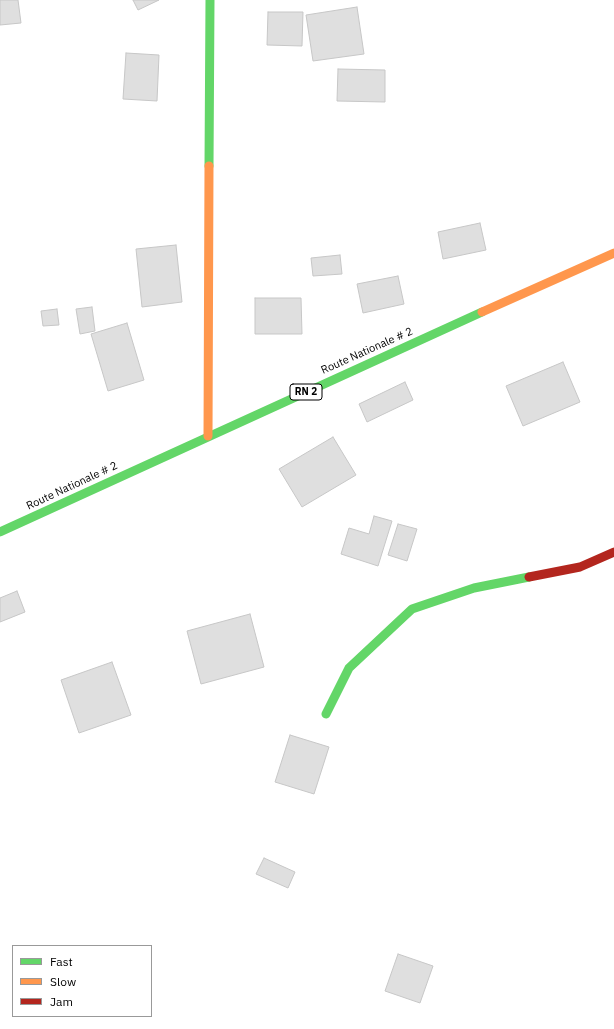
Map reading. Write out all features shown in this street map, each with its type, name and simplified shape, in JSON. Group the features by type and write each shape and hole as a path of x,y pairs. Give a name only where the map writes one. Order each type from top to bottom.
{"street":[{"path":"208,436 210,0"},
{"name":"Route Nationale # 2","path":"0,532 208,436 614,253"},
{"path":"326,714 349,668 412,609 474,588 580,567 614,552"}],"building":[{"path":"0,0 18,0 21,23 0,25"},
{"path":"133,0 159,0 138,10"},
{"path":"357,7 364,54 313,61 306,15"},
{"path":"268,12 303,12 302,46 267,45"},
{"path":"126,53 159,55 157,101 123,99"},
{"path":"338,69 385,70 385,102 337,101"},
{"path":"480,223 486,250 443,259 438,232"},
{"path":"176,245 182,302 142,307 136,249"},
{"path":"340,255 342,274 313,276 311,258"},
{"path":"398,276 404,304 363,313 357,284"},
{"path":"255,298 301,298 302,334 255,334"},
{"path":"92,307 95,331 80,334 76,309"},
{"path":"57,309 59,325 43,326 41,311"},
{"path":"127,323 144,380 108,391 91,334"},
{"path":"563,362 580,402 523,426 506,386"},
{"path":"405,382 413,400 367,422 359,404"},
{"path":"333,437 356,475 302,507 279,469"},
{"path":"374,516 392,521 378,566 341,554 349,528 369,534"},
{"path":"398,524 417,529 407,561 388,555"},
{"path":"17,591 25,612 0,622 0,598"},
{"path":"250,614 264,667 201,684 187,631"},
{"path":"112,662 131,715 79,733 61,680"},
{"path":"290,735 329,747 314,794 275,782"},
{"path":"264,858 295,872 288,888 256,874"},
{"path":"398,954 433,966 420,1003 385,991"}],"traffic: fast":[{"path":"209,166 210,0"},
{"path":"0,532 482,312"},
{"path":"326,714 349,668 412,609 474,588 529,577"}],"traffic: slow":[{"path":"208,436 209,166"},
{"path":"482,312 614,253"}],"traffic: jam":[{"path":"529,577 580,567 614,552"}]}
